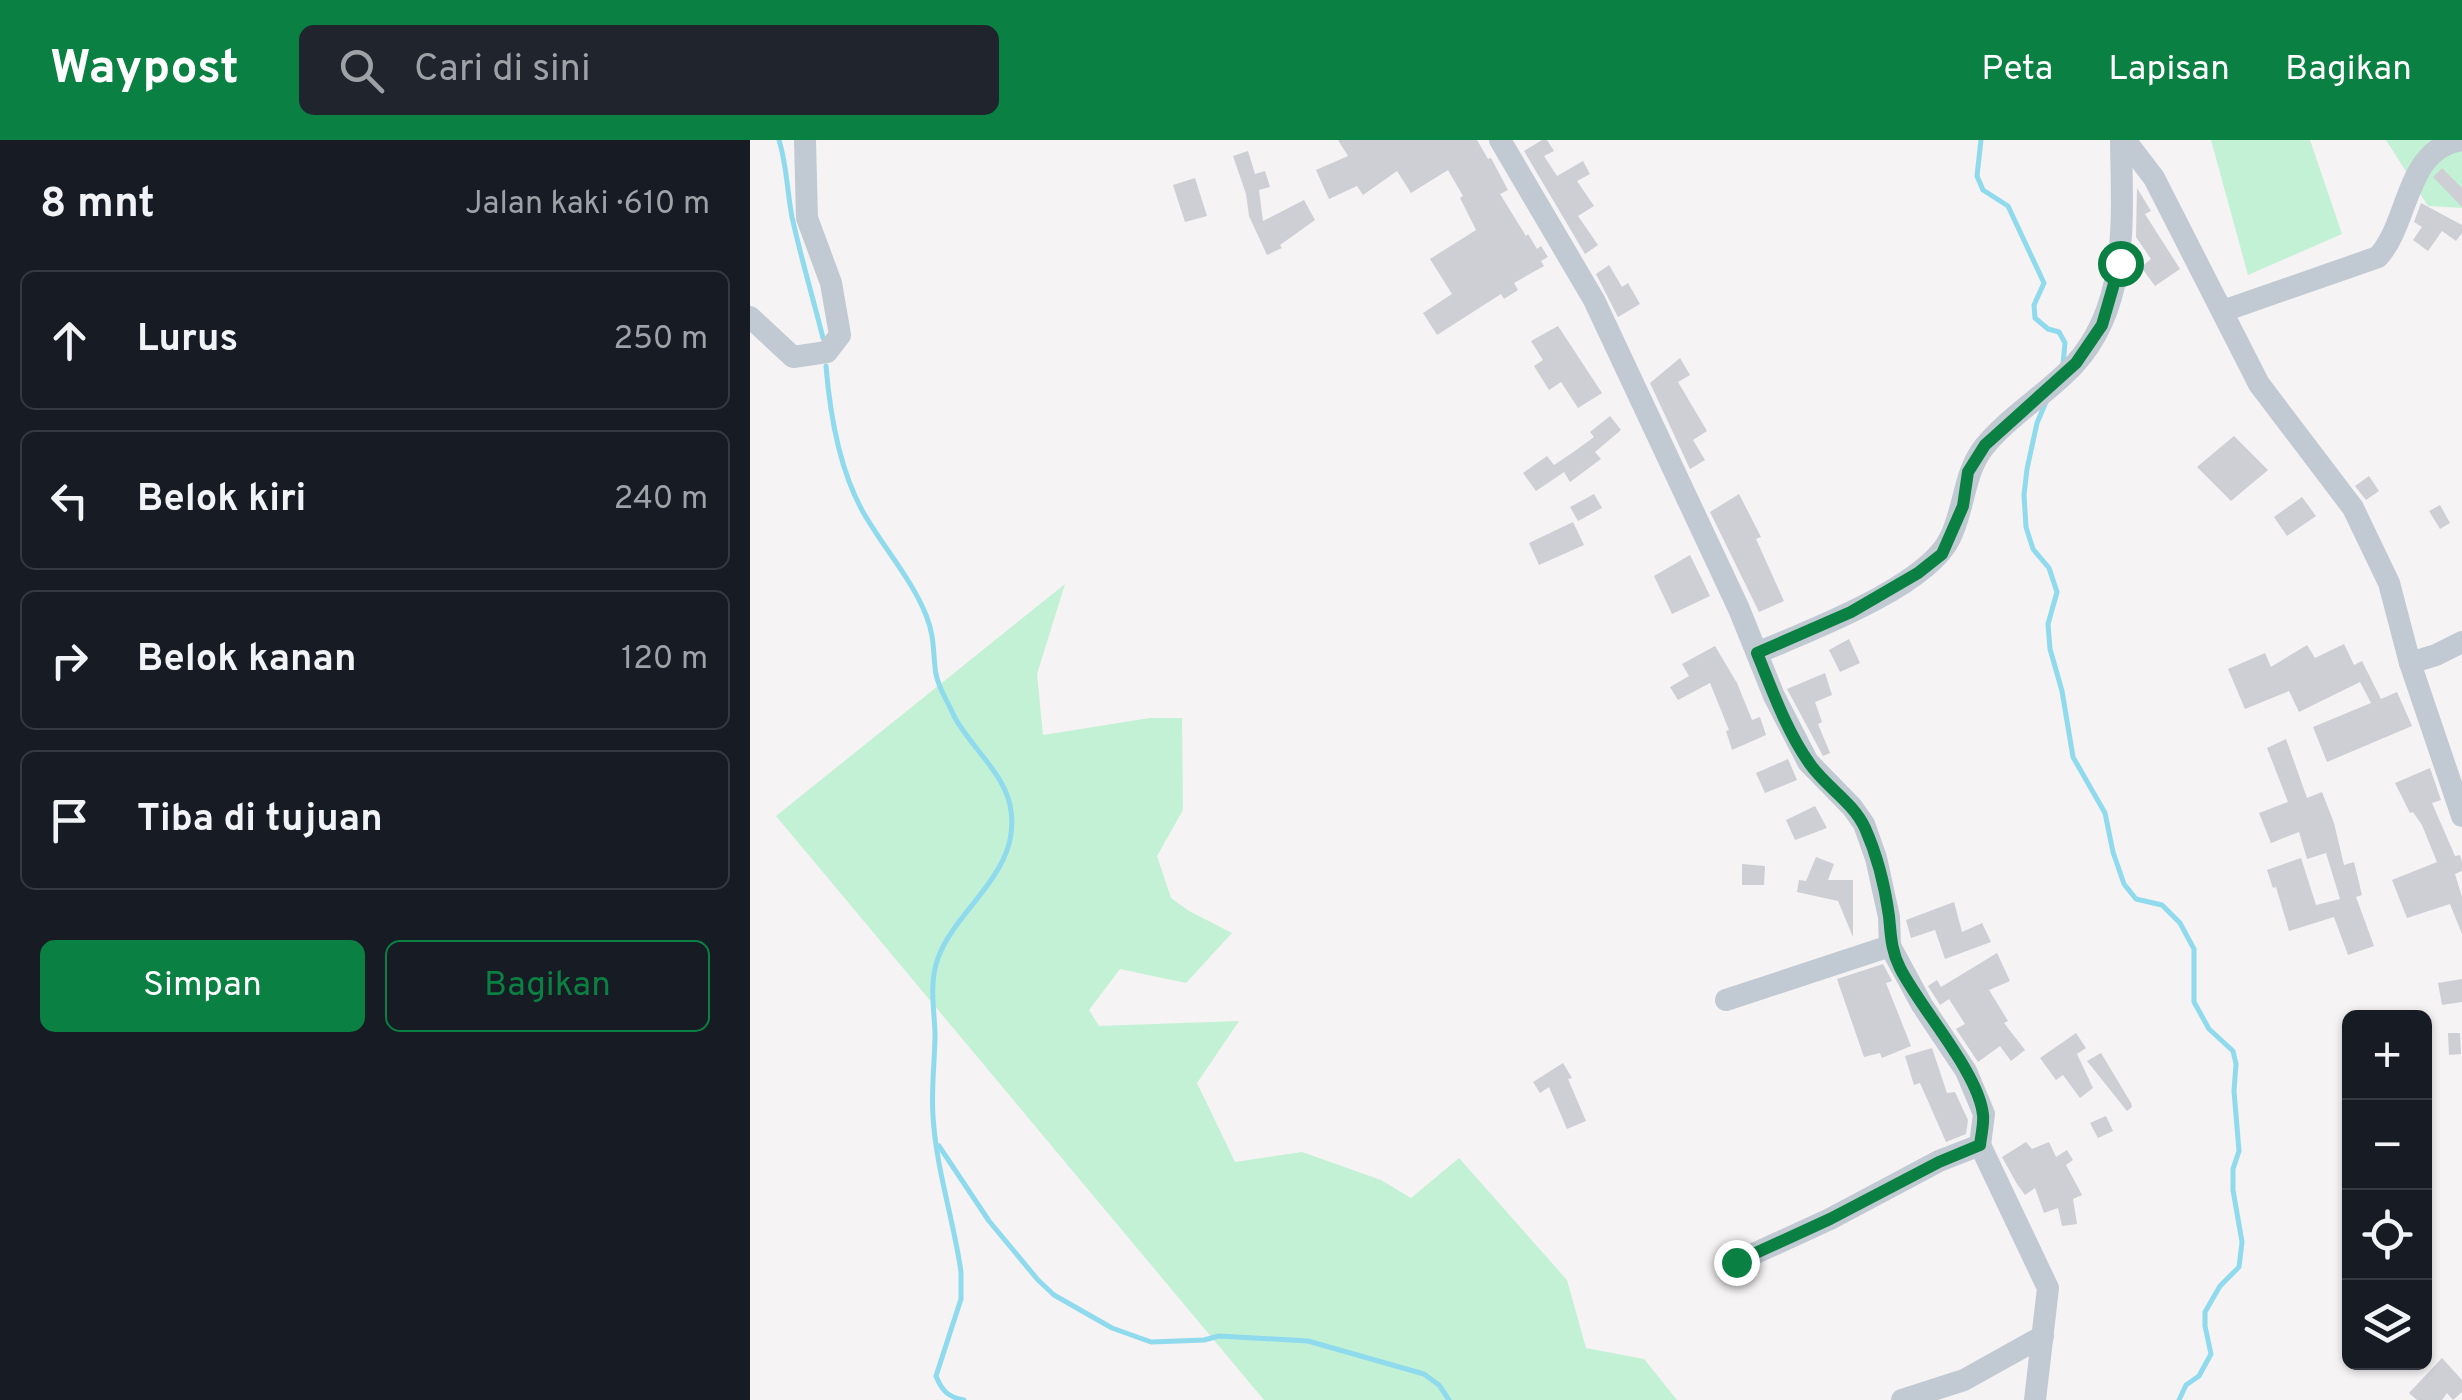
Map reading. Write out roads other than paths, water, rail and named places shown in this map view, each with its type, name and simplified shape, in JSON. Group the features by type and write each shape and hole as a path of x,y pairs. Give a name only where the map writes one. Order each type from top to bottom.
{"street":[{"path":"750,317 793,357 818,354 840,336 831,283 807,218 805,140"},
{"path":"1500,140 1594,300 1774,696 1808,762 1852,806 1864,824 1889,917 1890,946 1908,982 1966,1071 1984,1114 1980,1145 2048,1288 2035,1400"},
{"path":"1757,653 1851,612 1918,573 1942,554 1963,506 1968,472 1985,445 2076,363 2102,325 2120,263 2123,140"},
{"path":"2123,140 2154,178 2259,384 2353,508 2389,583 2410,663 2462,816"},
{"path":"2223,311 2378,258 2424,160 2440,148 2462,140"},
{"path":"2410,663 2436,656 2462,642"},
{"path":"1726,1000 1890,946"},
{"path":"1736,1262 1980,1145"},
{"path":"1902,1400 1964,1380 2043,1336"}],"waterway":[{"path":"779,140 792,217 823,338"},
{"path":"1981,140 1977,176 1983,190 2008,206 2044,283 2034,305 2035,318 2059,332 2065,343 2063,364"},
{"path":"826,366 837,441 855,495 920,601 933,641 942,692 960,727 1000,781 1010,805 1012,828 1007,849 998,869 947,939 935,968 933,986 935,1136 961,1272 961,1299 936,1376 946,1392 964,1400"},
{"path":"2046,402 2027,469 2026,527 2033,549 2049,568 2057,592 2048,624 2050,649 2073,757 2105,813 2124,884 2136,899 2162,905 2180,923 2194,949 2194,1002 2209,1029 2233,1051 2236,1064 2239,1151 2233,1169 2233,1190 2242,1242 2239,1267 2220,1286 2205,1312 2211,1354 2179,1400"},
{"path":"939,1146 989,1221 1038,1280 1054,1295 1112,1328 1151,1342 1219,1336 1308,1341 1424,1374 1439,1385 1449,1400"}]}
